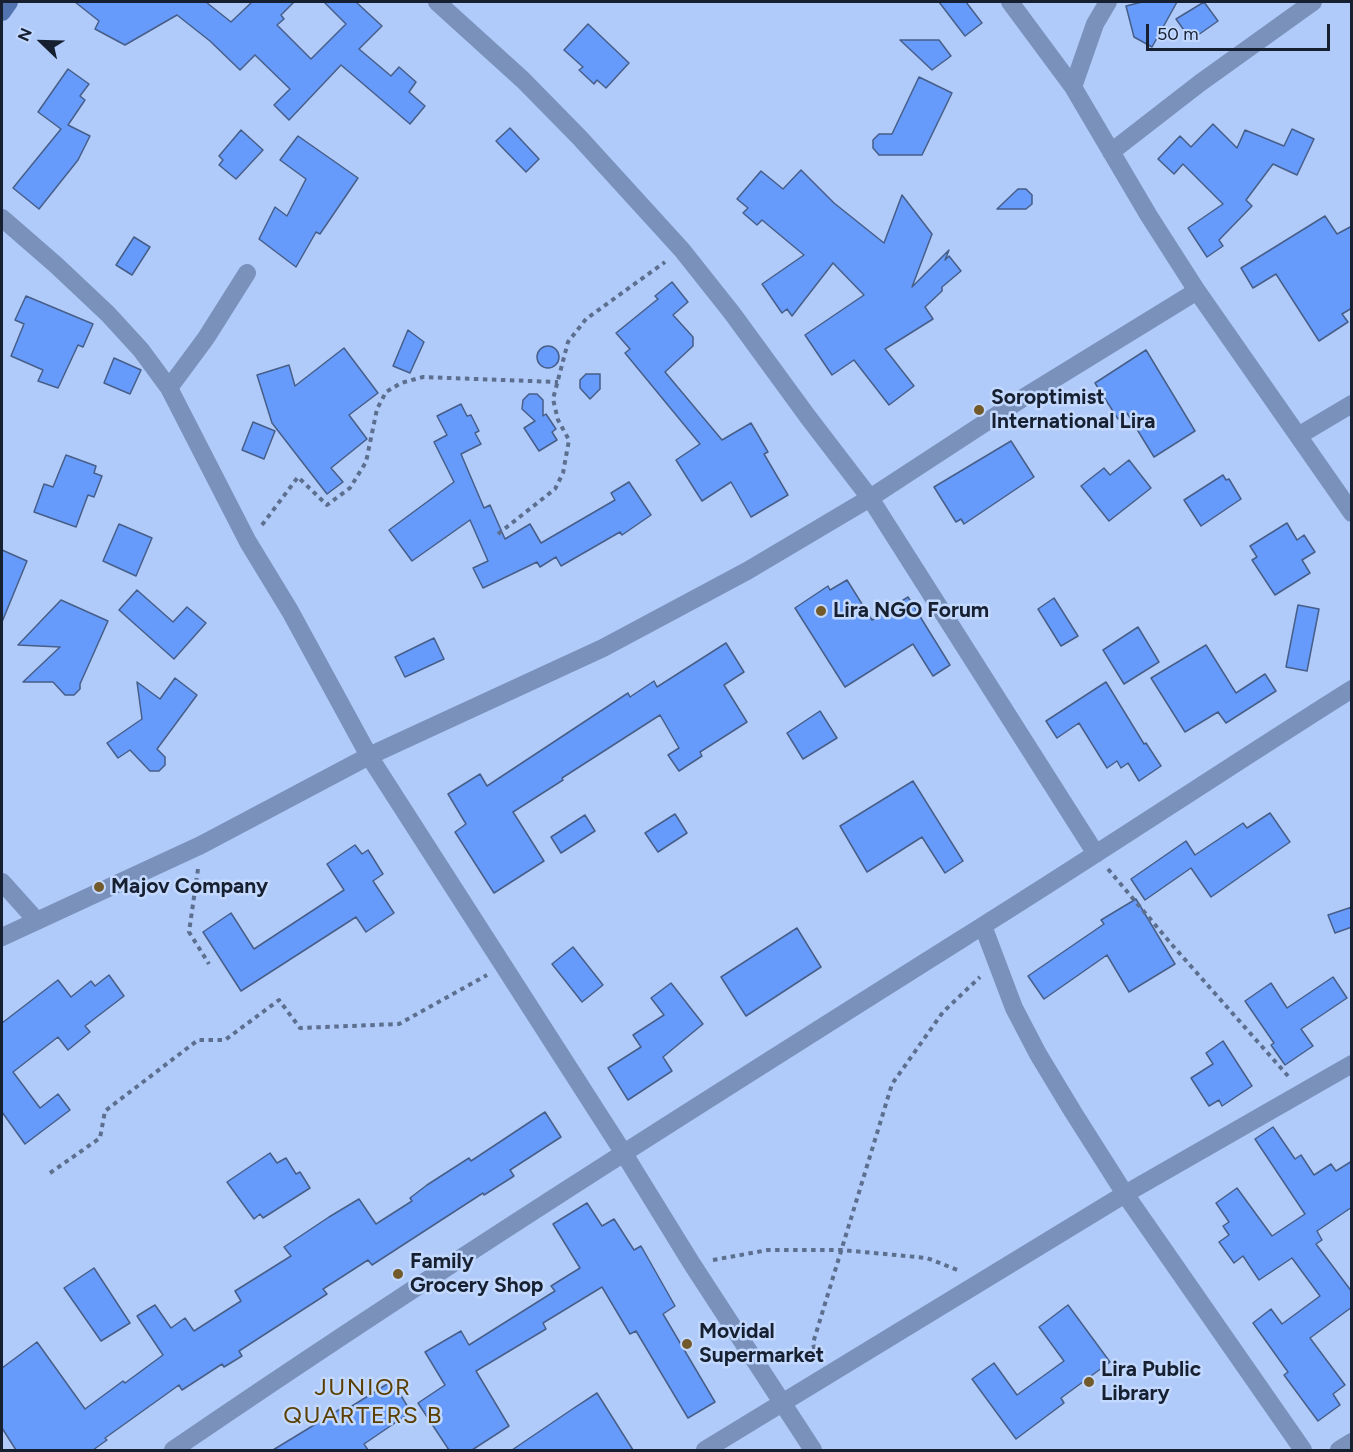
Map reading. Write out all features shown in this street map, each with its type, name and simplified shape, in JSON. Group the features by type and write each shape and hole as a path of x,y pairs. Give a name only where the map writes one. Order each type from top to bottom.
{"street":[{"path":"2,12 9,2"},
{"path":"437,2 523,80 579,137 682,250 870,498 1096,854"},
{"path":"1010,2 1073,87 1149,216 1197,291 1352,513"},
{"path":"1073,87 1095,24 1108,2"},
{"path":"1112,152 1200,83 1313,2"},
{"path":"2,218 108,314 141,350 169,388 248,542 290,611 369,756 813,1450"},
{"path":"169,388 206,338 247,273"},
{"path":"2,937 201,845 369,756 603,648 747,571 870,498 1023,398 1197,291"},
{"path":"1298,436 1352,404"},
{"path":"173,1450 623,1152 983,926 1252,750 1352,689"},
{"path":"2,882 37,921"},
{"path":"983,926 1014,1008 1038,1054 1125,1194 1303,1450"},
{"path":"705,1450 1063,1234 1125,1194 1352,1064"},
{"path":"1339,1450 1352,1443"}],"path":[{"path":"498,534 555,489 563,473 569,440 558,420 553,399 568,342 586,320 682,250"},
{"path":"248,542 298,477 327,505 350,488 366,462 376,409 386,392 401,383 423,377 558,382"},
{"path":"201,845 189,932 209,964"},
{"path":"1096,854 1173,946 1303,1092"},
{"path":"820,1379 813,1343 892,1084 943,1012 995,962"},
{"path":"50,1173 100,1138 105,1111 198,1040 225,1040 279,1000 300,1028 399,1024 504,966"},
{"path":"692,1264 768,1250 842,1250 927,1258 984,1280"}],"building":[{"path":"75,2 206,2 231,22 252,2 294,2 281,15 284,19 277,25 311,59 346,24 324,2 356,2 382,26 359,49 391,76 399,67 416,82 409,92 425,106 410,124 341,65 289,120 274,105 290,89 255,55 240,70 210,41 177,15 125,45 95,29 99,21"},
{"path":"939,2 966,2 982,23 965,36"},
{"path":"1142,2 1177,2 1152,47 1134,37 1126,6"},
{"path":"1204,2 1218,21 1191,40 1176,19"},
{"path":"588,24 629,63 606,88 597,80 594,84 579,70 583,67 564,50"},
{"path":"900,40 939,40 951,56 932,70"},
{"path":"68,69 89,84 80,96 85,100 68,125 90,136 78,160 39,209 13,188 61,129 38,112"},
{"path":"919,77 952,93 922,155 879,155 873,148 873,140 879,134 892,134"},
{"path":"1213,124 1237,148 1245,130 1284,146 1292,129 1314,139 1297,175 1273,164 1246,200 1252,206 1219,240 1223,246 1207,257 1188,228 1223,204 1183,164 1174,174 1158,159 1180,136 1191,147"},
{"path":"510,128 539,159 526,172 496,141"},
{"path":"241,130 263,150 236,179 219,165 223,160 219,156"},
{"path":"298,136 358,178 320,234 316,232 296,267 259,239 275,207 287,216 306,179 280,160"},
{"path":"801,170 834,203 884,243 902,195 932,234 912,287 949,250 945,260 949,256 961,271 942,287 942,291 925,307 933,319 885,349 914,386 889,405 854,360 832,375 805,335 864,295 833,263 792,316 787,309 782,313 762,284 804,255 762,220 757,225 743,213 748,208 737,199 761,171 783,189"},
{"path":"1018,189 1026,189 1032,195 1032,204 1026,209 997,209"},
{"path":"1325,216 1337,234 1352,226 1352,308 1342,314 1348,322 1319,341 1276,274 1253,288 1241,268"},
{"path":"134,237 150,247 132,275 116,265"},
{"path":"672,282 688,302 673,315 693,337 693,346 665,372 722,440 751,423 768,452 764,454 788,495 751,517 731,482 702,501 676,460 700,444 625,353 630,349 616,333 658,299 655,296"},
{"path":"26,296 93,324 83,347 78,345 58,388 38,381 43,370 11,356 24,324 15,320"},
{"path":"408,330 424,342 410,373 393,366"},
{"path":"548,346 556,349 559,357 556,365 548,368 540,365 537,357 540,349"},
{"path":"344,348 378,393 349,415 367,439 331,468 343,482 327,494 272,423 257,375 289,365 295,386"},
{"path":"1146,350 1195,431 1154,457 1127,413 1118,419 1095,383"},
{"path":"114,358 141,370 130,394 104,383"},
{"path":"586,374 600,374 600,389 590,399 580,388 580,380"},
{"path":"529,394 537,394 543,400 543,416 546,414 556,429 552,432 557,440 539,451 524,428 535,421 522,409 523,400"},
{"path":"461,404 467,416 471,415 479,431 475,433 481,444 461,454 484,508 490,505 505,539 530,524 541,543 615,500 611,493 629,482 651,515 622,535 620,532 561,566 556,557 540,567 537,562 483,588 473,568 488,561 470,520 412,561 389,530 454,482 434,442 447,435 437,416"},
{"path":"253,422 275,431 264,459 242,450"},
{"path":"1011,441 1034,477 964,524 961,519 956,522 934,487"},
{"path":"66,455 96,466 94,473 102,476 94,497 88,495 76,527 34,512 44,484 53,487"},
{"path":"1129,460 1151,488 1109,521 1081,486 1104,468 1110,475"},
{"path":"1223,475 1226,480 1229,479 1241,499 1201,526 1184,500"},
{"path":"1287,523 1297,540 1304,535 1315,552 1302,560 1310,573 1275,595 1252,560 1257,557 1250,546"},
{"path":"119,524 152,538 136,576 103,561"},
{"path":"2,550 27,561 2,622"},
{"path":"847,580 872,620 908,597 950,665 933,676 913,644 845,687 795,608 828,586 830,590"},
{"path":"137,590 173,622 187,607 206,623 174,659 119,610"},
{"path":"1054,598 1078,636 1061,646 1038,609"},
{"path":"61,600 108,621 80,684 80,689 74,695 65,695 53,682 23,682 60,647 18,645"},
{"path":"1298,605 1319,609 1307,671 1286,667"},
{"path":"1138,627 1159,662 1124,684 1103,650"},
{"path":"434,638 444,659 405,677 395,657"},
{"path":"726,643 744,672 724,685 747,722 700,752 702,756 679,771 668,755 679,748 660,715 562,778 563,780 513,812 544,861 494,893 455,832 466,824 448,794 480,774 487,786 628,693 630,697 654,681 657,687"},
{"path":"1206,645 1236,693 1265,674 1276,691 1226,723 1218,712 1185,732 1151,678"},
{"path":"175,678 197,695 157,749 165,757 165,765 159,771 150,771 130,750 118,758 107,743 142,719 137,682 160,699"},
{"path":"1106,682 1144,744 1146,743 1161,766 1139,781 1128,763 1121,768 1117,761 1107,768 1079,723 1057,738 1046,721"},
{"path":"820,711 837,738 803,759 787,733"},
{"path":"913,781 963,861 945,873 922,837 867,872 840,826"},
{"path":"1270,813 1290,842 1211,897 1191,868 1145,900 1131,879 1186,841 1195,855 1243,823 1247,828"},
{"path":"675,814 687,833 658,852 645,833"},
{"path":"585,815 595,831 561,853 551,837"},
{"path":"355,845 362,854 368,850 383,874 373,881 394,913 366,932 356,917 241,991 203,932 231,913 254,949 344,890 327,864"},
{"path":"1136,899 1175,964 1129,992 1107,955 1044,999 1028,976 1104,924 1101,920"},
{"path":"1352,907 1352,927 1335,933 1328,915"},
{"path":"797,928 821,967 746,1016 721,977"},
{"path":"573,947 603,985 582,1002 552,964"},
{"path":"109,975 124,996 85,1026 90,1032 68,1050 58,1037 13,1072 40,1108 58,1094 70,1110 25,1144 2,1112 2,1023 58,980 71,997 91,981 95,986"},
{"path":"1333,977 1347,998 1301,1029 1313,1046 1285,1065 1271,1045 1274,1043 1245,1001 1271,983 1287,1008"},
{"path":"671,983 703,1024 663,1057 672,1071 628,1100 608,1068 641,1047 633,1035 664,1015 651,998"},
{"path":"1223,1041 1252,1086 1222,1106 1219,1100 1209,1106 1191,1078 1213,1064 1206,1053"},
{"path":"545,1112 561,1137 510,1170 514,1176 484,1195 483,1193 372,1265 368,1260 323,1289 327,1294 239,1351 242,1356 224,1367 222,1364 182,1390 179,1385 105,1438 107,1440 93,1450 16,1450 2,1428 2,1368 37,1342 85,1409 163,1355 137,1316 155,1305 171,1328 185,1318 194,1331 241,1301 235,1291 291,1256 284,1247 329,1217 359,1199 376,1224 412,1201 410,1198 427,1185 469,1158 471,1161"},
{"path":"1273,1127 1295,1159 1301,1155 1314,1175 1331,1164 1336,1171 1352,1161 1352,1207 1317,1231 1322,1240 1316,1244 1352,1292 1352,1307 1310,1338 1345,1385 1333,1394 1340,1405 1318,1421 1284,1375 1288,1372 1253,1323 1271,1309 1282,1324 1320,1296 1292,1258 1259,1280 1243,1256 1234,1263 1219,1242 1229,1235 1223,1226 1229,1222 1216,1203 1237,1188 1272,1236 1305,1214 1255,1139"},
{"path":"270,1153 277,1163 286,1158 296,1174 300,1172 310,1188 263,1218 260,1214 254,1219 227,1182"},
{"path":"587,1203 602,1226 614,1219 634,1250 641,1246 675,1306 663,1314 715,1402 688,1418 636,1331 630,1334 602,1287 543,1323 546,1329 476,1371 509,1426 472,1450 449,1450 418,1403 445,1385 425,1352 461,1331 469,1345 555,1291 551,1286 580,1268 553,1224"},
{"path":"94,1268 130,1323 101,1341 64,1288"},
{"path":"1068,1305 1110,1362 1061,1398 1064,1403 1016,1439 972,1379 994,1363 1017,1395 1064,1361 1039,1327"},
{"path":"392,1381 411,1412 364,1444 368,1450 273,1450 342,1408 344,1411"},
{"path":"597,1393 633,1450 512,1450 571,1410"}],"place":[{"name":"Soroptimist International Lira","path":"979,410"},
{"name":"Lira NGO Forum","path":"821,611"},
{"name":"Majov Company","path":"99,887"},
{"name":"Family Grocery Shop","path":"398,1274"},
{"name":"Movidal Supermarket","path":"687,1344"},
{"name":"Lira Public Library","path":"1089,1382"}],"district":[{"name":"JUNIOR QUARTERS B","path":"363,1402"}]}
